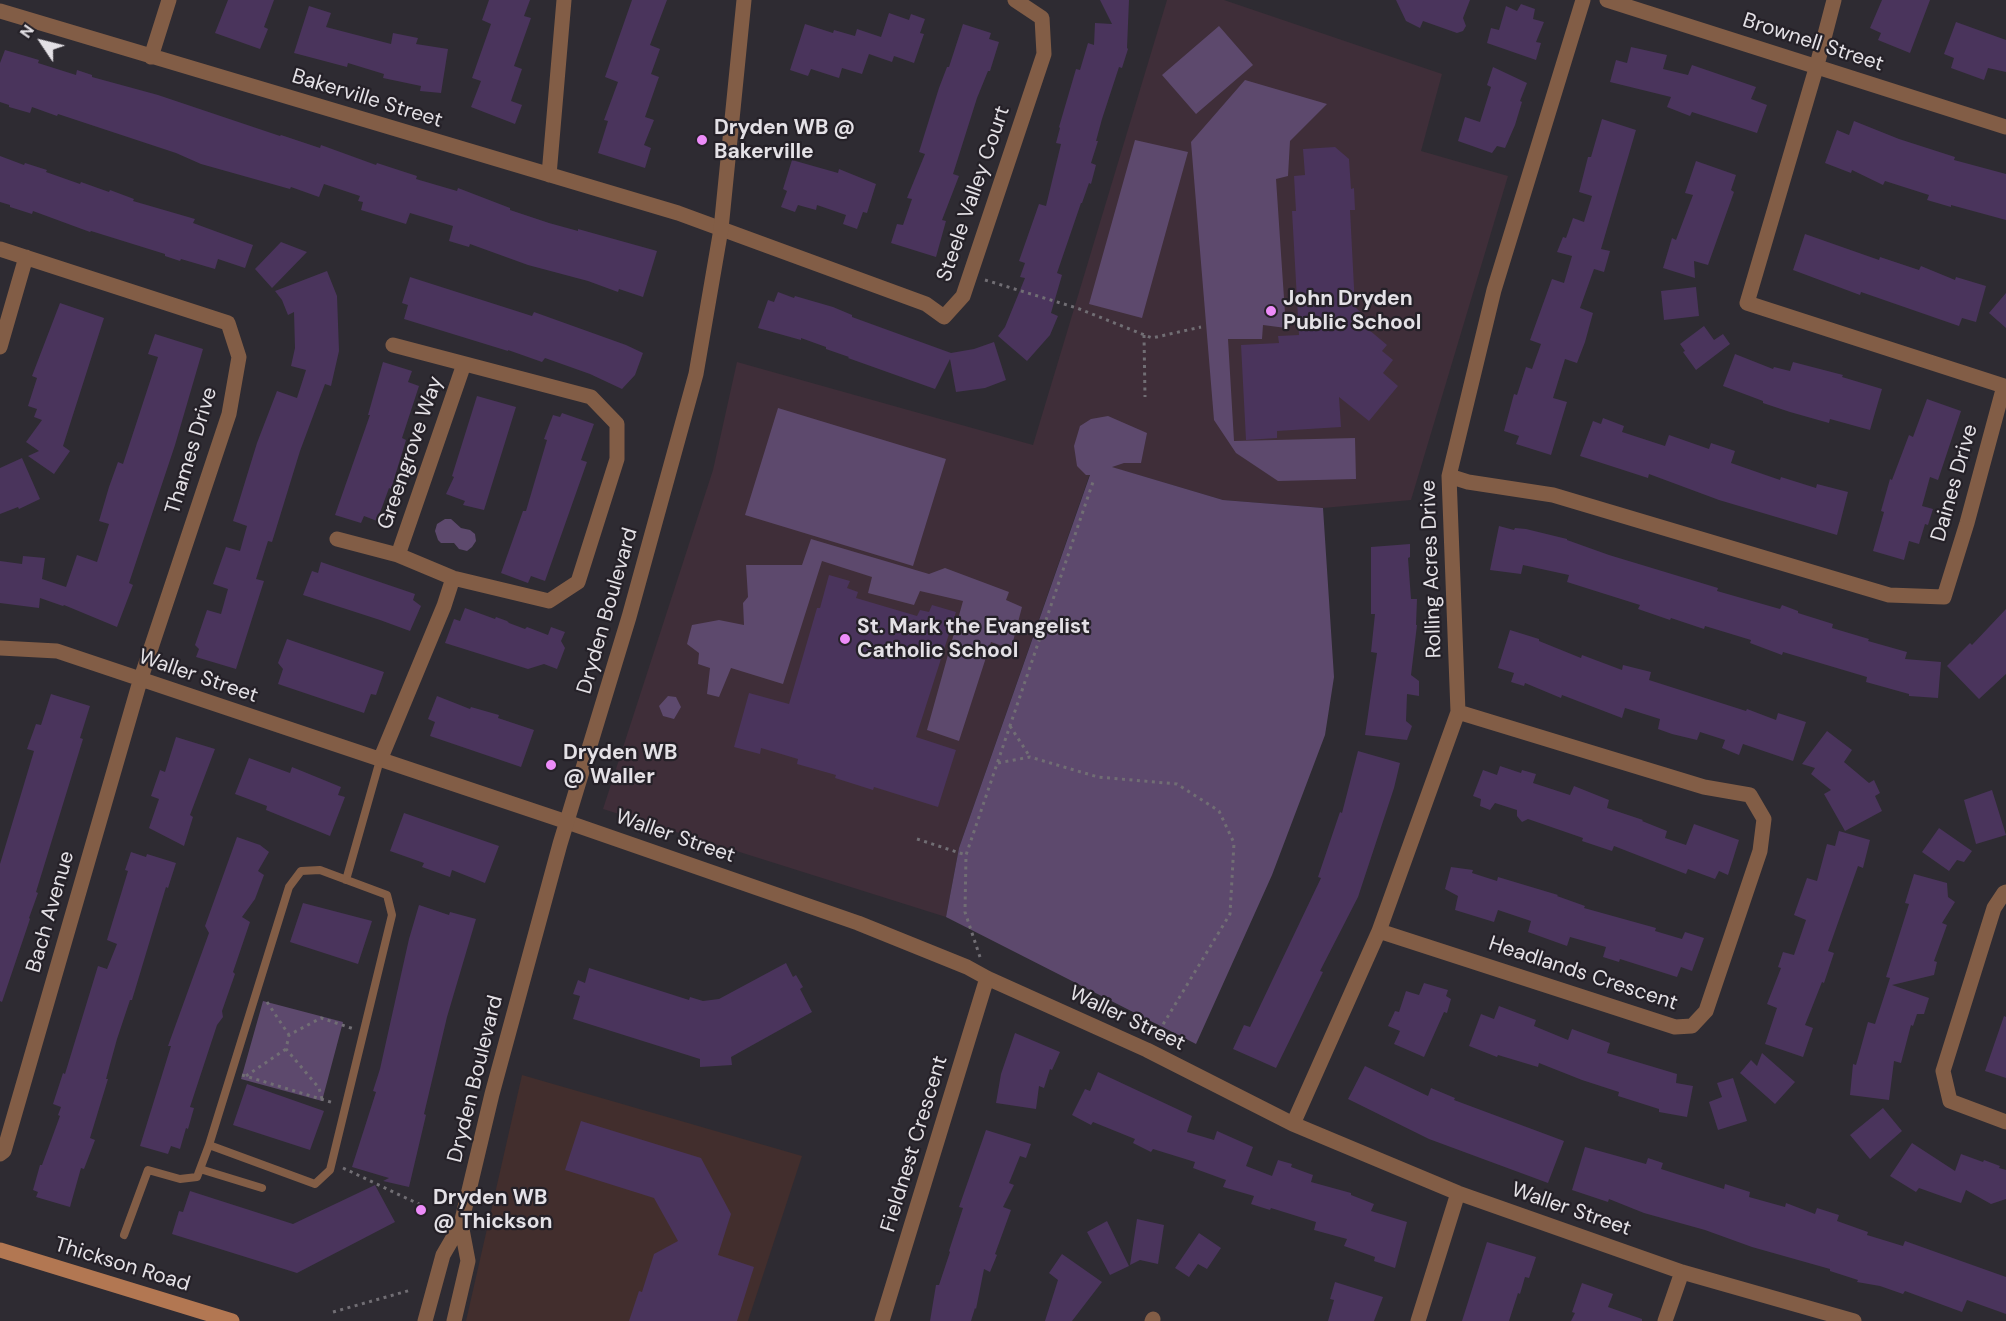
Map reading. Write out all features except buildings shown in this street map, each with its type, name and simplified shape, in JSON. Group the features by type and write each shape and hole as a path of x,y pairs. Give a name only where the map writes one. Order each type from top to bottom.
{"main road":[{"name":"Thickson Road","path":"0,1250 232,1321"}],"street":[{"path":"151,57 169,0"},
{"path":"549,174 564,0"},
{"name":"Dryden Boulevard","path":"424,1321 443,1255 461,1224 492,1094 567,822 629,617 696,374 721,229 744,0"},
{"name":"Steele Valley Court","path":"721,229 926,304 944,318 963,296 1044,54 1042,18 1014,0"},
{"name":"Rolling Acres Drive","path":"1293,1124 1379,931 1458,712 1449,476 1494,290 1582,0"},
{"name":"Brownell Street","path":"1607,0 2006,127"},
{"path":"1817,65 1834,0"},
{"name":"Bakerville Street","path":"4,10 151,57 678,213 721,229"},
{"name":"Daines Drive","path":"1449,476 1468,482 1553,495 1889,595 1944,597 1967,523 2004,386 1747,303 1817,65"},
{"name":"Thames Drive","path":"0,249 228,323 239,357 229,414 140,681"},
{"path":"0,347 26,257"},
{"name":"Greengrove Way","path":"337,538 398,555 453,578 549,601 578,582 617,459 617,424 591,397 393,345"},
{"name":"Greengrove Way","path":"398,555 464,364"},
{"path":"380,760 444,606 453,578"},
{"name":"Waller Street","path":"0,648 57,651 140,681 567,822 858,922 967,968 1147,1050 1293,1124 1458,1193 1682,1272 1854,1321"},
{"name":"Bach Avenue","path":"0,1154 4,1151 140,681"},
{"name":"Headlands Crescent","path":"1379,931 1675,1027 1692,1026 1706,1011 1760,851 1764,819 1750,795 1704,787 1458,712"},
{"path":"2006,892 1995,908 1943,1071 1950,1101 2006,1122"},
{"name":"Fieldnest Crescent","path":"882,1321 987,978"},
{"path":"1418,1321 1458,1193"},
{"name":"Dryden Boulevard","path":"454,1321 468,1261 461,1224"},
{"path":"1665,1321 1682,1272"}],"lane":[{"path":"346,880 380,760"},
{"path":"124,1235 148,1170 180,1179 197,1178 289,887 301,871 320,870 387,895 392,915 330,1170 315,1184 209,1145"},
{"path":"200,1169 262,1188"}],"path":[{"path":"969,275 1077,308 1152,338 1201,327"},
{"path":"1144,335 1145,396"},
{"path":"987,978 965,912 966,855 1094,479"},
{"path":"1009,726 1030,757"},
{"path":"998,763 1030,757 1098,777 1177,784 1219,811 1234,843 1230,914 1147,1050"},
{"path":"917,839 966,855"},
{"path":"246,1076 286,1049 289,1035 258,988"},
{"path":"289,1035 321,1018 364,1032"},
{"path":"286,1049 319,1088 322,1099"},
{"path":"232,1072 346,1106"},
{"path":"332,1162 425,1208"},
{"path":"333,1312 411,1290"}],"shaded area":[{"path":"1167,0 1224,0 1442,74 1421,151 1508,176 1411,500 1323,508 1223,500 1094,462 959,848 946,917 603,809 713,470 737,362 1033,445"},
{"path":"1219,26 1253,65 1196,114 1162,75"},
{"path":"1245,80 1327,104 1290,141 1288,176 1276,179 1286,328 1263,325 1262,339 1228,339 1234,441 1355,438 1356,479 1278,481 1236,453 1214,420 1191,142"},
{"path":"1135,140 1188,152 1142,318 1089,304"},
{"path":"778,408 946,459 913,566 745,515"},
{"path":"1108,416 1147,433 1141,463 1124,463 1112,467 1223,500 1323,508 1334,677 1325,735 1272,875 1196,1044 946,917 959,848 1090,475 1086,475 1077,466 1074,446 1080,426 1091,419"},
{"path":"445,519 451,519 461,528 475,534 476,541 472,547 467,551 459,549 454,543 441,543 438,540 435,531 437,524"},
{"path":"811,539 929,574 945,568 1009,592 1006,600 1022,607 1011,649 991,642 959,741 927,730 963,601 920,591 914,605 868,593 872,577 822,561 783,684 731,668 719,697 707,694 710,668 698,664 699,653 687,644 692,625 719,620 744,625 743,603 748,597 746,565 802,565"},
{"path":"668,696 676,697 681,707 674,719 663,716 659,706"},
{"path":"263,1001 343,1022 322,1101 241,1079"},
{"path":"522,1075 802,1156 748,1321 466,1321"}],"place":[{"name":"Dryden WB @ Bakerville","path":"702,140"},
{"name":"John Dryden Public School","path":"1271,311"},
{"name":"St. Mark the Evangelist Catholic School","path":"845,639"},
{"name":"Dryden WB @ Waller","path":"551,765"},
{"name":"Dryden WB @ Thickson","path":"421,1210"}]}
